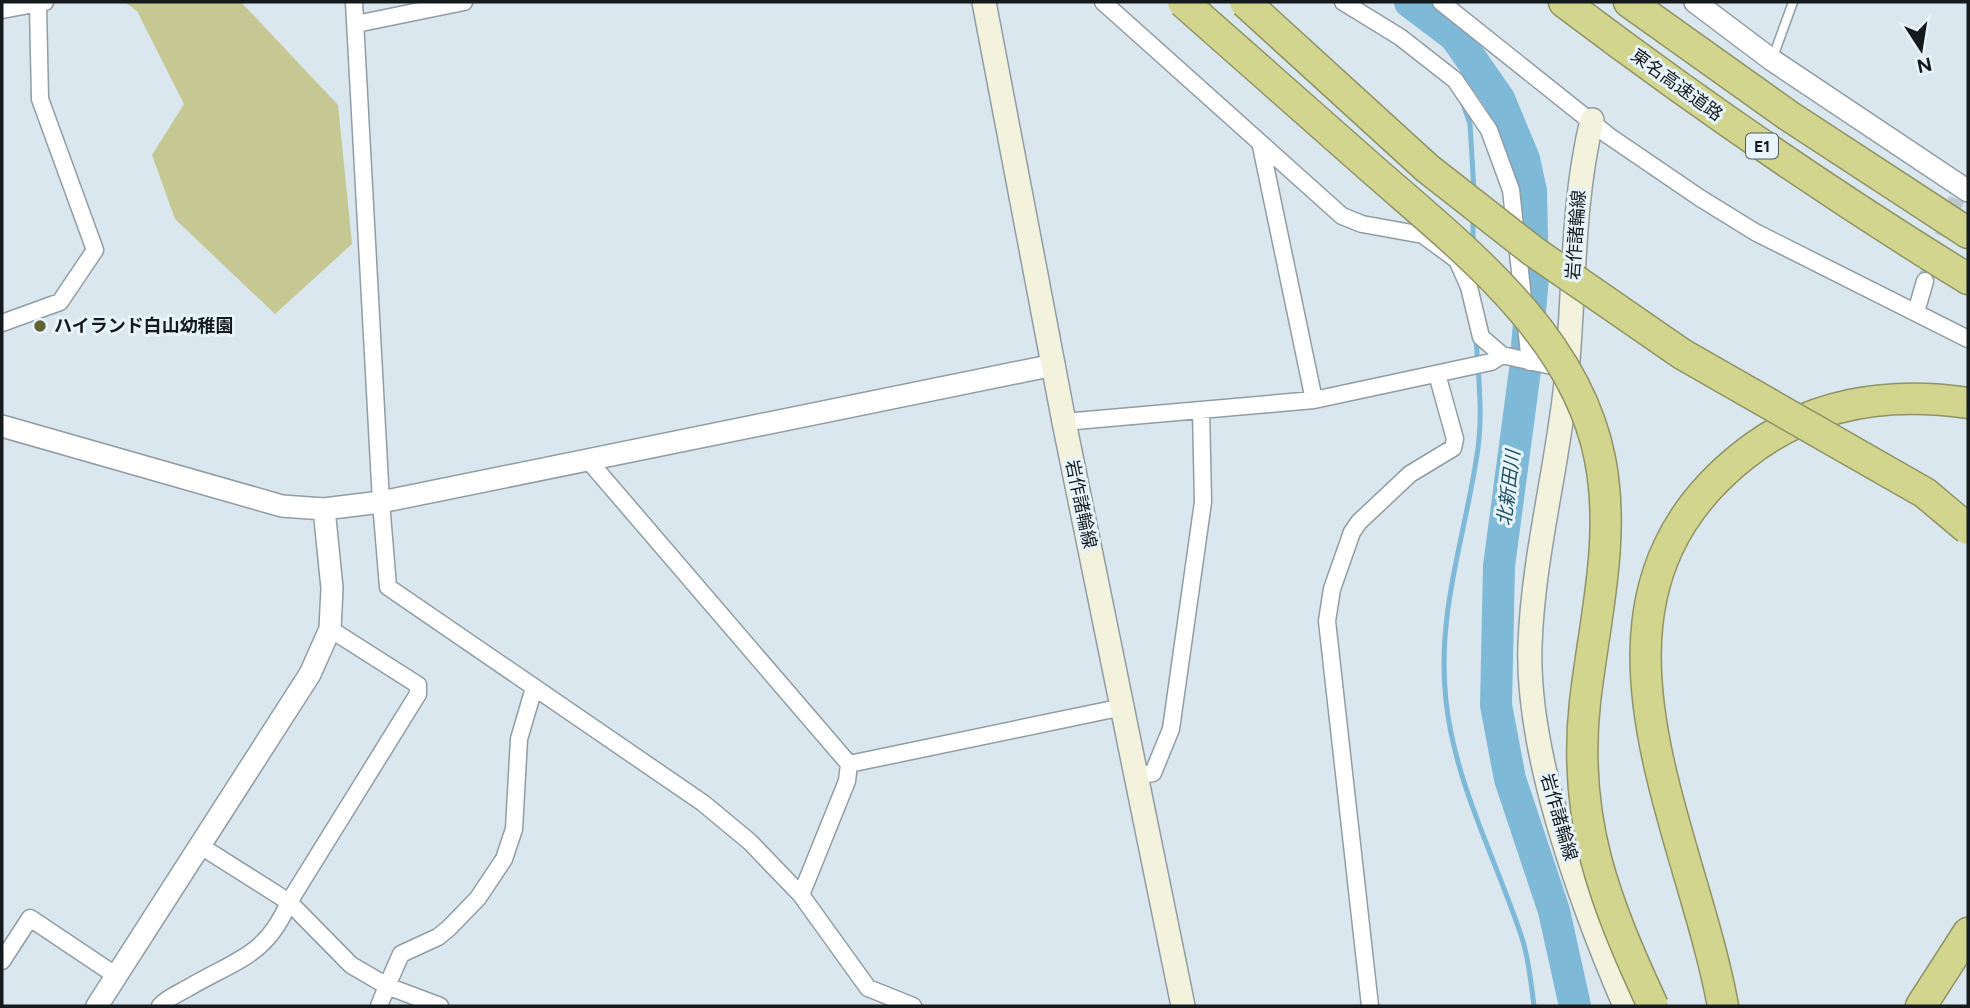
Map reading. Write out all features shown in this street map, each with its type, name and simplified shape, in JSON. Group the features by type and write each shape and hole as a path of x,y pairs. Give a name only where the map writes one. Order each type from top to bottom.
{"highway":[{"path":"1183,2 1457,244 1535,327 1558,358 1578,394 1600,458 1605,528 1598,610 1584,705 1582,787 1597,870 1615,922 1653,1006"},
{"path":"1245,2 1427,167 1533,251 1682,354 1925,493 1968,529"},
{"name":"東名高速道路","path":"1564,2 1671,83 1778,158 1968,278"},
{"name":"E1","path":"1629,2 1789,116 1968,233"},
{"path":"1723,1006 1700,910 1648,724 1644,681 1645,640 1650,603 1660,567 1700,498 1726,469 1756,444 1823,411 1861,401 1922,397 1968,403"},
{"path":"1921,1006 1968,933"}],"main road":[{"name":"岩作諸輪線","path":"984,2 1064,422 1183,1006"},
{"name":"岩作諸輪線","path":"1592,120 1582,160 1575,217 1561,436 1536,576 1530,646 1532,697 1539,744 1567,846 1599,946 1625,1006"}],"street":[{"path":"354,2 388,587 703,803 750,842 801,895 868,988 913,1006"},
{"path":"356,24 464,2"},
{"path":"1103,2 1342,216 1362,224 1423,235 1457,260 1469,287 1480,337 1503,355 1567,369"},
{"path":"1343,2 1399,37 1455,80 1489,130 1511,190 1529,361"},
{"path":"1441,2 1609,136 1755,232 1968,339"},
{"path":"1695,2 1772,60 1968,191"},
{"path":"2,10 41,3 40,99 96,250 60,302 2,323"},
{"path":"1261,146 1314,400"},
{"path":"1916,312 1925,281"},
{"path":"1064,422 1314,400 1491,362 1503,355"},
{"path":"2,426 246,498 302,510 324,509 381,502 1054,365"},
{"path":"1370,1006 1327,621 1328,605 1352,532 1359,522 1410,474 1453,448 1455,439 1437,374"},
{"path":"1136,776 1153,773 1171,729 1203,502 1201,410"},
{"path":"588,460 849,764 847,781 801,895"},
{"path":"97,1006 310,674 330,629 332,589 324,509"},
{"path":"160,1006 212,974 239,963 277,930 289,902 418,694 418,685 330,629"},
{"path":"379,1006 401,954 438,937 449,928 478,898 504,859 514,829 519,739 534,688"},
{"path":"849,764 1123,707"},
{"path":"199,845 289,902 351,965 387,986 440,1006"},
{"path":"2,961 30,918 115,975"}],"lane":[{"path":"1772,60 1793,2"}],"green space":[{"path":"125,2 241,2 338,105 352,244 275,314 175,219 152,155 184,104 137,11"}],"waterway":[{"name":"北新田川","path":"1410,2 1455,36 1499,99 1524,159 1531,191 1533,277 1525,370 1499,566 1496,705 1510,779 1554,911 1575,1006"},
{"path":"1463,104 1470,124 1474,191"},
{"path":"1473,218 1473,243"},
{"path":"1476,337 1480,392 1478,448 1449,604 1444,668 1446,701 1467,792 1524,946 1534,1006"}],"tunnel":[{"path":"1925,281 1968,169"}],"place":[{"name":"ハイランド白山幼稚園","path":"40,326"}]}
